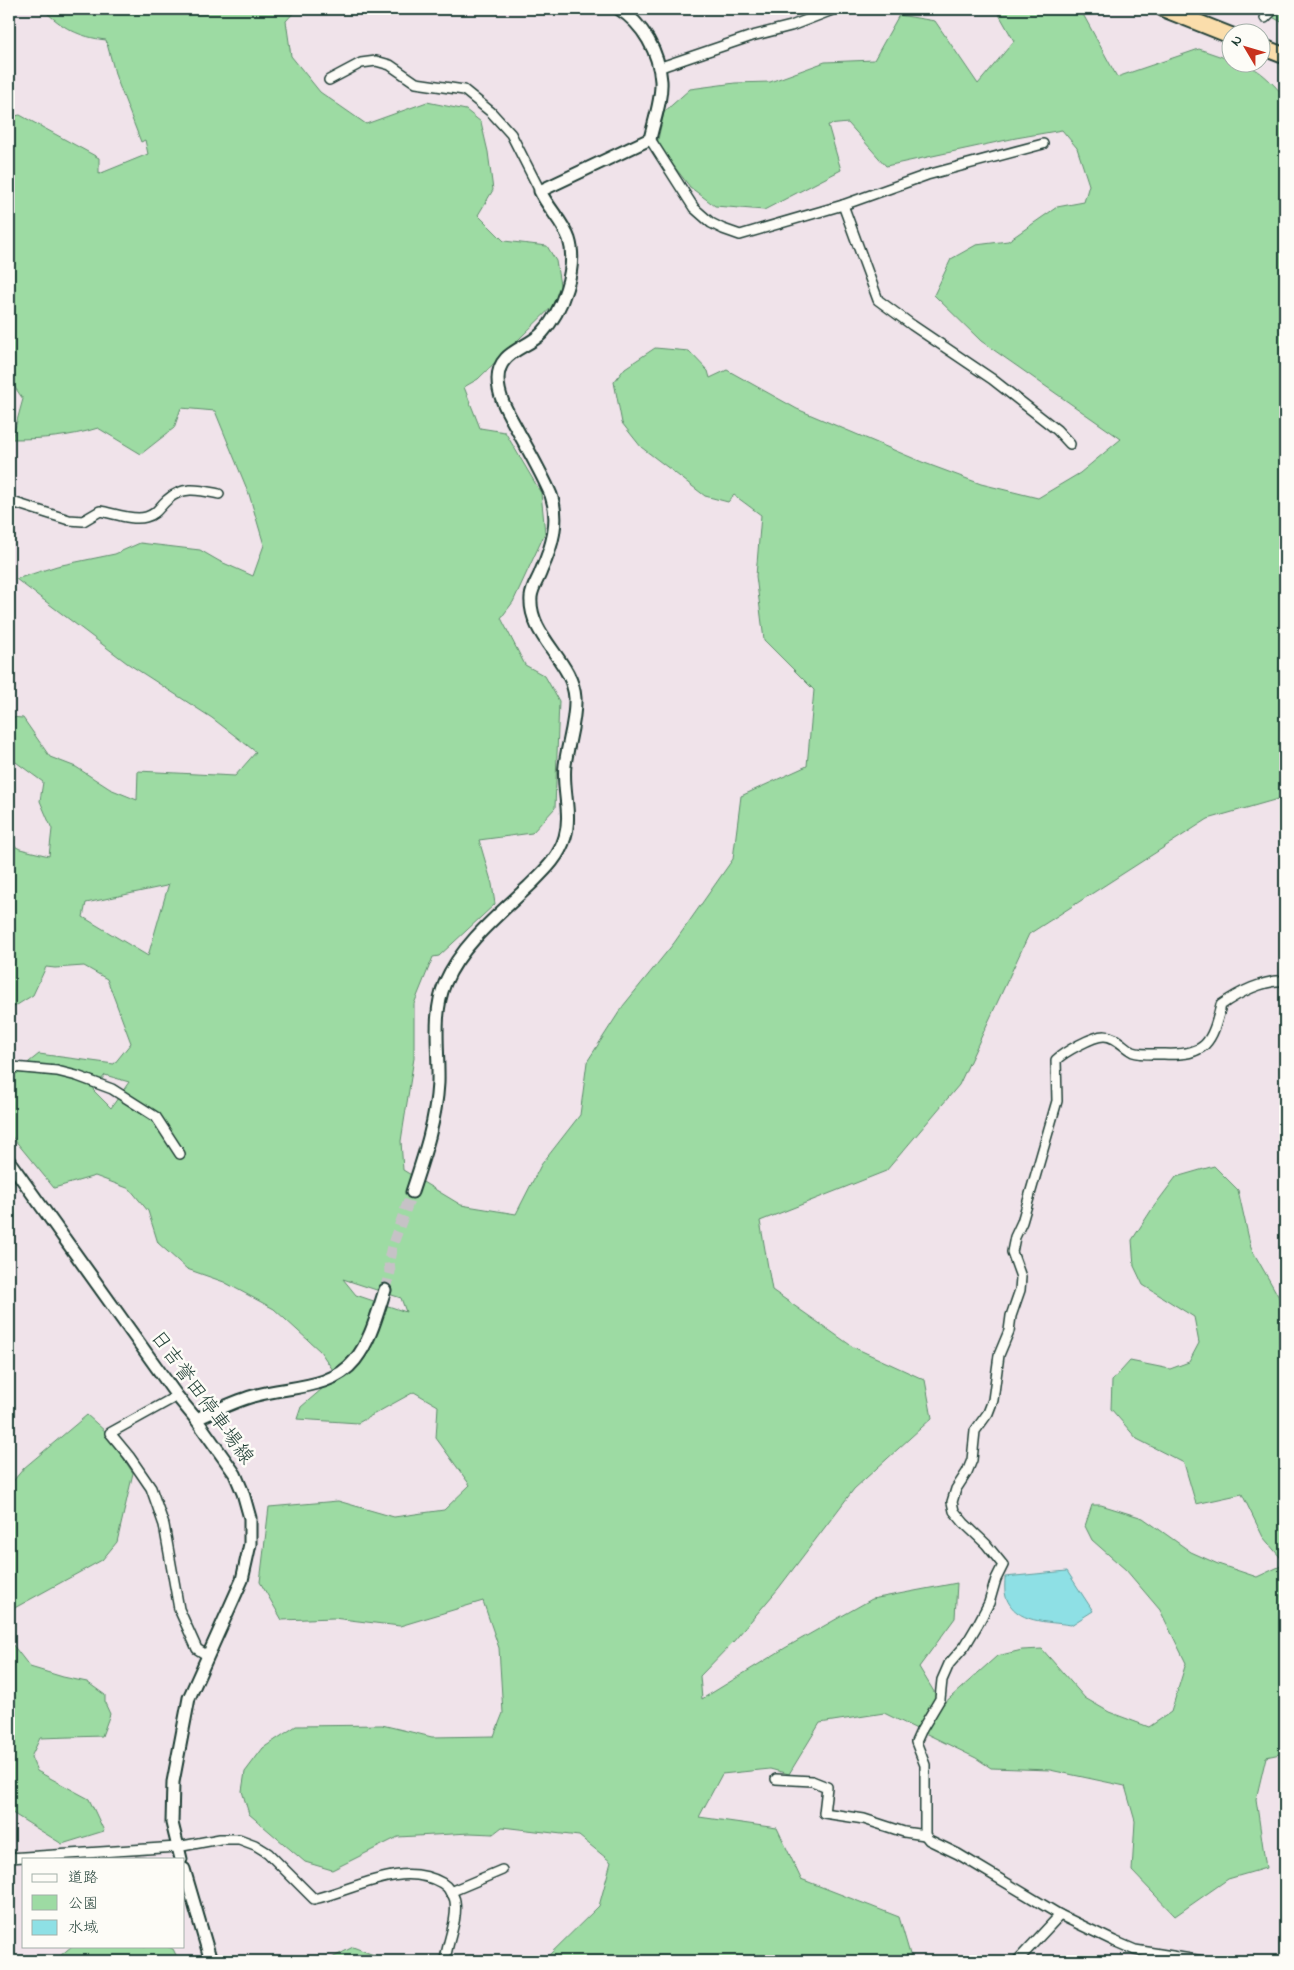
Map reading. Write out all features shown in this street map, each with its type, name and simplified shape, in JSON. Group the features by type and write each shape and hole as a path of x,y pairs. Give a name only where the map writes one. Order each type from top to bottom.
{"highway":[{"path":"1164,9 1222,32"},
{"path":"1272,51 1285,56"}],"street":[{"path":"619,9 634,19 649,40 658,68 660,86 650,139 694,208 711,223 740,235 843,205 926,175 1043,144"},
{"path":"658,68 752,36 791,26 835,9"},
{"path":"1264,18 1274,9"},
{"path":"330,80 361,63 376,61 390,65 416,83 464,90 491,112 512,134 540,191 568,237 572,257 567,286 550,323 540,335 509,355 500,367 498,382 500,398 551,497 556,524 551,547 536,581 531,596 531,603 535,621 567,673 575,694 571,739 565,765 569,817 565,838 550,866 470,944 456,960 444,986 439,1012 438,1084 433,1121 427,1147 412,1192"},
{"path":"540,191 650,139"},
{"path":"843,205 878,300 1000,385 1057,430 1070,444"},
{"path":"9,500 62,518 83,521 100,511 144,518 157,513 167,500 178,492 190,489 219,494"},
{"path":"925,1835 925,1764 916,1742 921,1730 940,1700 942,1680 950,1664 978,1624 989,1603 996,1579 1003,1566 986,1544 964,1524 954,1510 952,1502 956,1489 972,1460 975,1431 988,1412 993,1400 999,1355 1009,1331 1011,1316 1020,1290 1022,1277 1012,1252 1057,1101 1056,1060 1062,1054 1102,1036 1111,1037 1135,1052 1191,1054 1206,1045 1216,1025 1221,1005 1266,983 1285,981"},
{"path":"9,1068 57,1071 112,1089 156,1116 180,1154"},
{"name":"日吉誉田停車場線","path":"9,1161 176,1396 196,1419 234,1474 243,1493 250,1518 250,1544 242,1580 189,1698 173,1782 172,1823 181,1858"},
{"path":"196,1419 255,1396 324,1382 343,1373 364,1348 385,1290"},
{"path":"176,1396 110,1433 151,1488 164,1525 179,1609 196,1649 208,1656"},
{"path":"776,1779 812,1781 827,1787 824,1813 864,1819 904,1832 925,1835 930,1840 958,1854 1060,1916 1135,1950 1203,1961"},
{"path":"9,1858 177,1847 220,1839 239,1839 255,1845 268,1853 314,1899 369,1882 409,1874 432,1878 446,1886 455,1900 454,1918 445,1961"},
{"path":"450,1892 502,1870"},
{"path":"185,1872 212,1961"},
{"path":"1017,1961 1060,1916"}],"green space":[{"path":"43,9 297,9 286,21 291,56 320,92 366,124 427,102 466,110 481,122 488,152 493,190 478,215 504,241 547,246 556,261 562,297 478,379 464,387 480,428 505,432 541,493 545,533 513,602 501,618 525,665 545,676 559,701 555,808 532,833 479,840 492,884 495,904 439,956 433,957 414,1004 414,1058 401,1141 403,1170 461,1205 516,1214 541,1165 580,1115 587,1062 623,1006 674,943 733,859 741,796 807,766 814,690 764,640 756,576 761,515 734,495 728,502 705,496 641,447 622,423 614,382 625,368 655,348 689,351 708,371 710,378 727,370 797,409 922,462 981,484 1038,498 1080,473 1121,439 981,341 934,295 951,259 976,245 1008,241 1057,207 1084,202 1089,185 1077,148 1062,130 886,166 848,123 828,125 841,170 764,210 715,206 690,187 657,144 664,112 690,89 735,83 770,82 825,62 874,60 899,15 935,21 978,84 1014,41 996,9 1077,9 1084,16 1117,77 1199,49 1222,57 1222,72 1259,72 1285,97 1285,797 1208,819 1029,934 959,1085 886,1171 760,1221 772,1290 853,1347 925,1380 932,1418 854,1489 778,1589 733,1642 700,1676 702,1699 785,1648 872,1599 957,1583 955,1618 919,1667 942,1705 997,1656 1022,1650 1042,1649 1085,1698 1109,1712 1149,1727 1171,1712 1186,1663 1160,1610 1126,1570 1092,1540 1085,1526 1092,1505 1101,1505 1143,1518 1191,1552 1218,1564 1257,1577 1285,1564 1285,1753 1266,1757 1256,1799 1266,1868 1228,1879 1175,1916 1132,1871 1135,1821 1125,1786 1050,1770 991,1768 976,1758 884,1713 820,1723 789,1774 770,1769 722,1774 699,1817 777,1828 801,1879 899,1917 912,1961 543,1961 599,1906 611,1862 579,1836 502,1827 493,1834 470,1833 398,1837 332,1870 305,1862 249,1814 242,1791 245,1772 263,1748 296,1726 382,1725 432,1737 494,1736 503,1713 499,1648 483,1601 400,1626 333,1618 282,1620 260,1582 269,1507 338,1501 394,1517 444,1510 470,1485 436,1438 438,1406 414,1392 358,1423 297,1419 301,1407 337,1376 320,1351 274,1309 224,1282 187,1269 158,1243 148,1211 130,1189 95,1176 54,1188 9,1133 9,1078 39,1054 114,1064 131,1043 107,979 84,966 46,967 33,995 9,1010 9,843 20,849 49,856 52,829 40,801 43,782 9,757 9,717 23,718 50,757 76,767 110,789 137,800 138,771 235,776 256,752 212,718 127,663 16,579 57,566 115,554 140,543 200,550 219,561 253,576 264,545 249,494 215,411 181,408 174,428 141,454 98,428 77,434 55,437 12,439 23,399 9,379 9,117 20,115 99,158 99,174 148,154 145,140 141,142 116,77 106,40 87,37 64,26","holes":["169,883 148,956 83,917 86,903 166,886","105,1075 129,1082 111,1108 93,1090","343,1279 401,1298 406,1312 356,1295"]},
{"path":"1258,9 1280,9 1285,11 1285,24"},
{"path":"1214,1166 1238,1190 1251,1248 1285,1308 1285,1563 1263,1537 1242,1494 1196,1504 1184,1463 1137,1439 1111,1409 1112,1381 1130,1361 1170,1369 1189,1362 1199,1343 1194,1317 1143,1285 1134,1266 1132,1240 1176,1177"},
{"path":"87,1415 106,1432 133,1473 117,1542 102,1560 9,1611 9,1486 24,1468"},
{"path":"9,1640 30,1667 87,1682 105,1695 105,1703 110,1714 102,1736 40,1738 31,1757 37,1771 89,1799 104,1831 62,1844 9,1811"},
{"path":"353,1947 389,1961 328,1961"},
{"path":"70,1948 171,1948 179,1961 54,1961"}],"water":[{"path":"1067,1571 1093,1611 1071,1625 1043,1622 1025,1617 1011,1606 1006,1597 1005,1577"}],"tunnel":[{"path":"385,1290 390,1272 389,1260 392,1246 412,1192"}]}
